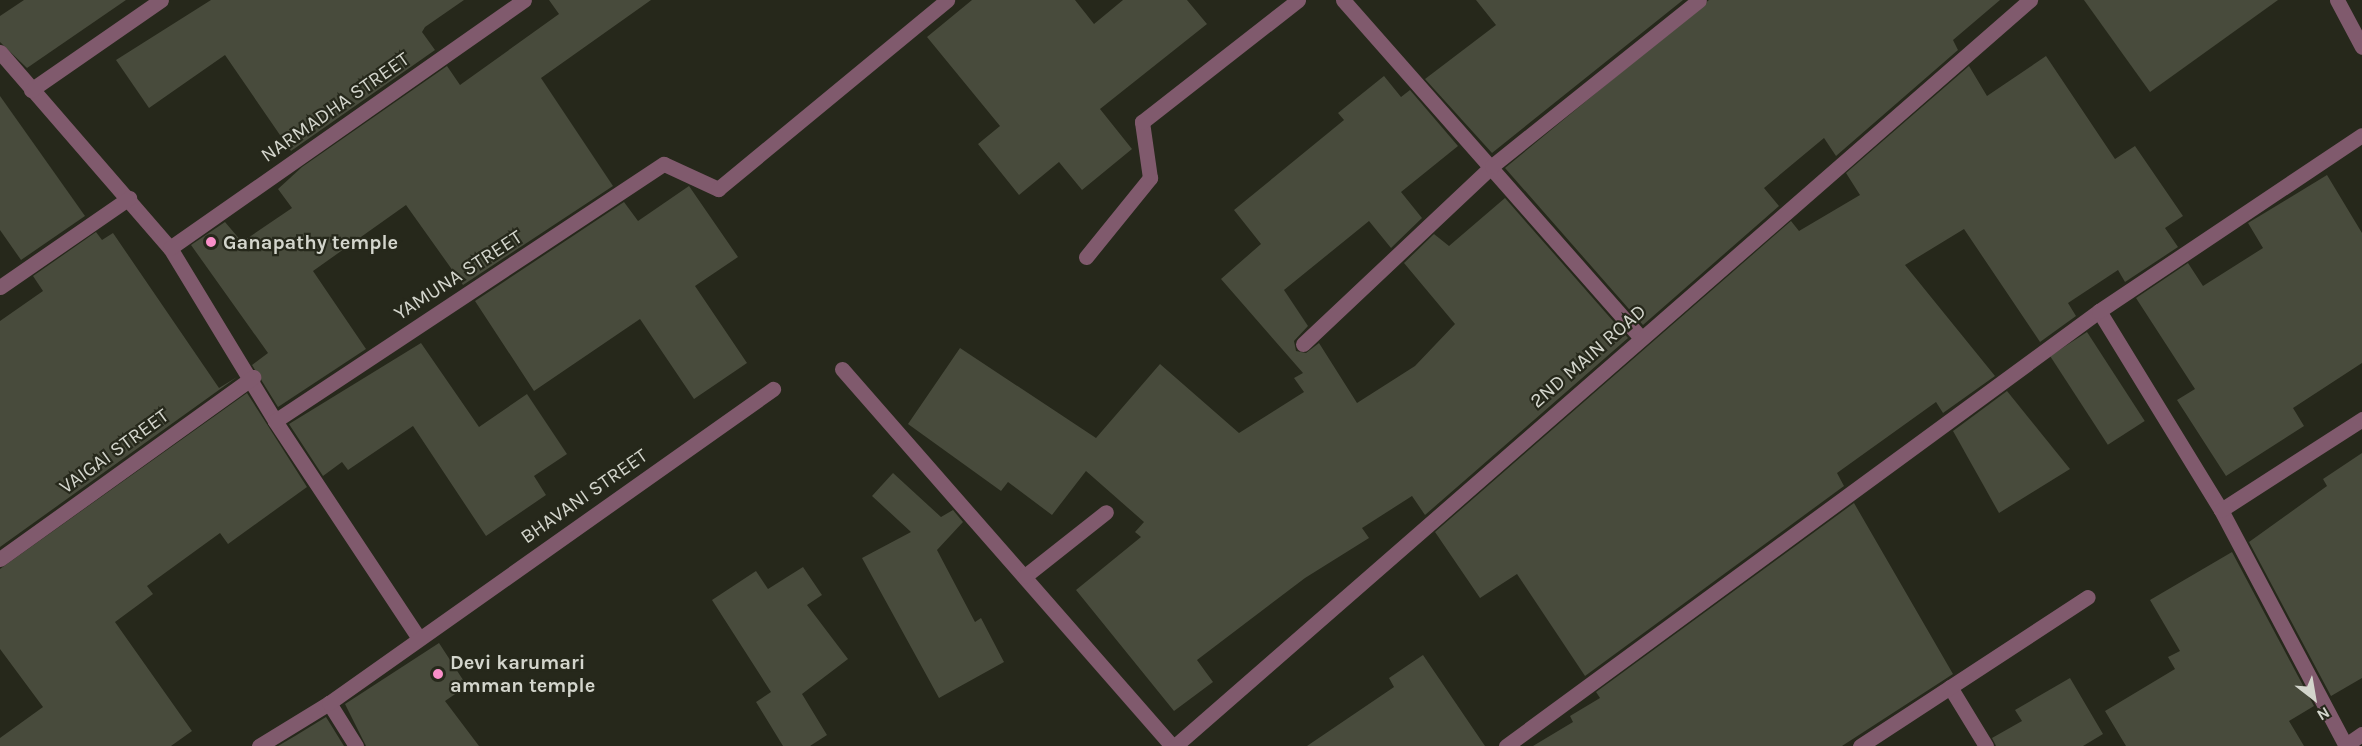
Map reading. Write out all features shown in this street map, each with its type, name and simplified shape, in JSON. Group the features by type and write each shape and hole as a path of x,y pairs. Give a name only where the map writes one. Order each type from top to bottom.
{"street":[{"path":"31,90 161,0"},
{"name":"NARMADHA STREET","path":"170,248 524,0"},
{"name":"YAMUNA STREET","path":"275,421 664,164 718,189 947,0"},
{"path":"1086,257 1150,178 1142,122 1298,0"},
{"path":"1343,0 1492,166 1641,338"},
{"path":"1303,344 1492,166 1699,0"},
{"name":"2ND MAIN ROAD","path":"1173,746 2030,0"},
{"path":"2337,0 2362,47"},
{"path":"0,52 170,248 253,377 275,421 418,638"},
{"path":"1506,746 2099,311 2362,135"},
{"path":"0,287 129,198"},
{"path":"2099,311 2221,510 2346,745 2362,735"},
{"path":"842,369 1173,746"},
{"name":"VAIGAI STREET","path":"0,559 253,377"},
{"name":"BHAVANI STREET","path":"259,746 329,703 773,389"},
{"path":"2221,510 2362,419"},
{"path":"1025,576 1106,512"},
{"path":"1860,746 2088,597"},
{"path":"1950,687 1986,746"},
{"path":"329,703 356,746"}],"building":[{"path":"24,0 126,0 27,68 0,42 0,16"},
{"path":"211,0 464,0 425,27 422,32 435,50 291,151 225,55 149,108 116,60"},
{"path":"549,0 651,0 541,78 613,186 463,285 406,205 313,271 366,349 278,407 252,365 268,353 191,245 225,222 242,242 292,208 278,189 302,167 447,66 460,85 559,14"},
{"path":"972,0 1075,0 1094,24 1123,0 1187,0 1207,24 1100,109 1132,149 1082,190 1059,162 1019,195 978,144 1000,126 927,37"},
{"path":"1476,0 1683,0 1492,153 1425,79 1496,25"},
{"path":"1709,0 2000,0 1953,40 1958,50 1836,156 1824,138 1764,188 1779,206 1643,325 1505,168"},
{"path":"2084,0 2278,0 2150,92"},
{"path":"2046,56 2115,159 2135,146 2183,216 2165,228 2178,247 2125,282 2118,270 2068,303 2076,316 2040,342 1964,229 1905,265 1995,376 1943,413 1936,402 1837,473 1844,486 1585,676 1517,574 1480,598 1435,532 1791,221 1799,231 1860,195 1846,173 1969,66 1987,96"},
{"path":"1384,76 1401,97 1410,90 1458,146 1401,192 1422,218 1391,248 1369,221 1284,290 1308,326 1294,341 1296,351 1306,353 1319,343 1357,403 1415,366 1455,324 1404,263 1434,234 1449,246 1505,198 1628,338 1425,515 1412,496 1362,528 1369,538 1305,578 1197,660 1213,682 1174,711 1076,590 1141,537 1135,532 1144,522 1086,471 1052,515 1008,482 1001,491 908,424 960,348 1096,438 1160,364 1239,433 1304,392 1294,378 1303,373 1221,279 1261,244 1234,210 1344,120 1338,113"},
{"path":"0,96 85,216 21,260 0,230"},
{"path":"2327,175 2362,233 2362,363 2293,408 2304,426 2226,476 2177,400 2195,389 2136,298 2188,263 2203,286 2263,248 2248,223"},
{"path":"689,186 738,257 695,286 747,363 694,399 640,319 534,391 475,301 624,202 638,221"},
{"path":"96,232 102,240 113,233 219,388 237,377 0,547 0,321 43,291 33,276"},
{"path":"2087,332 2145,421 2108,445 2050,356"},
{"path":"421,343 479,427 527,394 567,454 534,476 546,495 486,536 413,426 348,470 342,462 323,476 289,424"},
{"path":"2007,391 2070,469 1999,513 1953,431"},
{"path":"247,393 307,487 228,544 220,533 147,586 153,594 115,622 192,731 171,746 0,746 0,738 43,707 0,649 0,569"},
{"path":"2362,453 2362,678 2331,696 2249,542 2327,486 2323,479"},
{"path":"893,473 941,517 953,510 963,522 937,550 975,622 981,618 1004,662 939,698 862,558 911,532 872,496"},
{"path":"1854,503 1953,674 1842,746 1533,746 1573,722 1570,716 1600,698 1596,692"},
{"path":"2232,552 2314,706 2289,721 2304,746 2126,746 2105,711 2175,669 2168,657 2180,651 2150,600"},
{"path":"803,567 822,595 807,605 848,659 802,694 827,735 810,746 783,746 756,702 771,692 712,600 756,571 768,589"},
{"path":"439,643 467,686 445,701 479,746 366,746 345,704"},
{"path":"1423,655 1485,746 1307,746 1394,687 1389,678"},
{"path":"2070,678 2103,734 2083,746 1996,746 1992,738 2022,721 2015,710"},
{"path":"326,717 344,746 278,746 295,736"}],"place":[{"name":"Ganapathy temple","path":"211,242"},
{"name":"Devi karumari amman temple","path":"438,674"}]}
